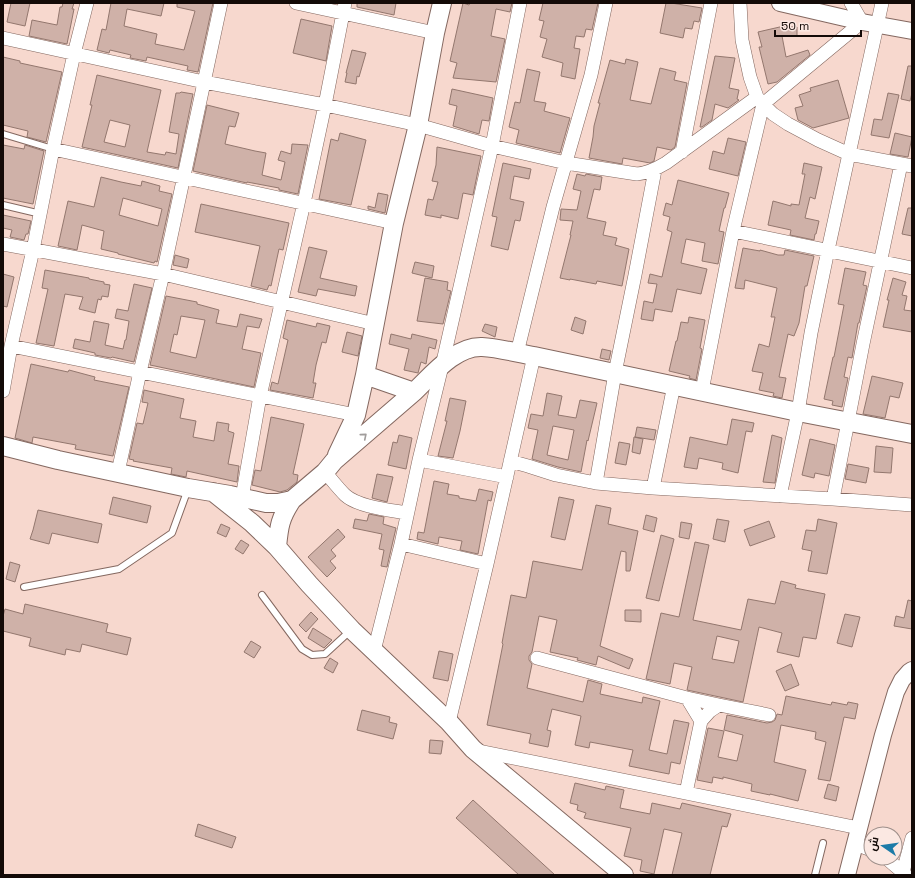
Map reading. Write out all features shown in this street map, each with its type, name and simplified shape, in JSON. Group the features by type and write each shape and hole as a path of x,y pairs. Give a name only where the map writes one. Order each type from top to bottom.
{"main road":[{"path":"330,466 356,414 365,375 394,222 418,125 442,3"},
{"path":"277,547 278,528 284,512 292,500 457,353 480,347 526,354 798,412 912,434"},
{"path":"365,375 414,392"},
{"path":"3,446 58,460 266,503 278,503 292,500"},
{"path":"213,492 252,523 277,547 352,630 449,722 473,749 624,875"}],"street":[{"path":"3,391 11,346 33,250 53,149 74,54 88,3"},
{"path":"118,472 163,274 221,3"},
{"path":"296,3 344,8 435,33"},
{"path":"374,651 401,544 492,146 520,3"},
{"path":"449,722 507,477 526,354 553,207 591,75 606,3"},
{"path":"682,152 711,3"},
{"path":"740,3 742,40 750,77 760,101 773,114 818,140 849,154 906,165 881,261 863,344 834,499"},
{"path":"780,3 870,24 912,31"},
{"path":"851,3 870,24"},
{"path":"780,496 798,412 811,333 849,154 870,24 882,3"},
{"path":"242,498 260,396 304,203 344,8"},
{"path":"3,38 204,82 325,105 418,125 492,146 566,163 637,174 646,174 666,164 760,101 870,24"},
{"path":"702,391 760,101"},
{"path":"53,149 394,222"},
{"path":"596,483 615,373 655,170"},
{"path":"733,231 912,268"},
{"path":"3,244 163,274 375,324"},
{"path":"11,346 356,414"},
{"path":"653,488 674,385"},
{"path":"419,460 507,477"},
{"path":"510,462 556,475 596,483 653,488 912,503"},
{"path":"330,466 346,496 356,502 369,506 407,514"},
{"path":"401,544 487,564"},
{"path":"536,658 686,698 719,706 769,715"},
{"path":"846,875 896,692 902,680 912,670"},
{"path":"686,698 701,721"},
{"path":"686,793 701,721 710,710 719,706"},
{"path":"473,749 686,793 863,846"},
{"path":"896,866 905,874 912,838"}],"lane":[{"path":"3,134 53,149"},
{"path":"3,205 40,214"},
{"path":"24,587 119,569 172,533 188,488"},
{"path":"262,595 302,649 312,655 325,654 352,630"},
{"path":"815,875 823,843"}],"building":[{"path":"11,3 30,3 25,26 7,22"},
{"path":"63,3 74,3 67,44 29,36 32,20 57,25 60,7 62,7"},
{"path":"111,3 164,3 161,16 127,9 124,26 157,34 155,44 184,50 195,11 177,7 177,3 213,3 198,72 187,70 188,66 147,57 146,61 130,58 131,55 110,50 109,53 97,50 102,29 106,30"},
{"path":"357,3 396,3 394,15 357,7"},
{"path":"463,3 469,5 470,3 512,3 510,12 496,9 491,36 505,39 496,82 453,78 457,63 450,61"},
{"path":"543,3 598,3 592,30 586,29 584,37 576,36 574,48 580,49 575,79 561,76 563,63 542,57 547,39 540,37 544,21 539,20"},
{"path":"666,3 702,8 699,22 694,21 692,29 685,28 683,38 660,33"},
{"path":"301,19 332,26 326,61 293,53"},
{"path":"784,26 797,27 797,36 782,36 786,57 808,50 810,55 777,82 768,84 759,47 762,47 758,32"},
{"path":"352,50 366,53 359,77 357,76 356,84 345,82"},
{"path":"715,56 735,58 729,88 739,90 737,99 739,100 728,108 715,104 712,120 700,127"},
{"path":"3,57 20,61 20,63 62,72 46,142 27,137 28,131 3,125"},
{"path":"626,59 638,62 630,100 651,104 660,68 676,72 674,80 687,83 675,147 671,150 657,147 654,161 650,163 623,158 622,164 589,158 594,126 600,103 598,103 610,60 625,64"},
{"path":"908,66 912,66 912,93 910,101 901,99"},
{"path":"527,69 540,72 534,101 546,103 544,111 570,118 560,153 516,143 519,130 509,127 515,102 520,103"},
{"path":"97,75 161,90 147,152 165,155 166,152 176,154 179,134 169,132 176,93 181,92 193,94 178,168 82,147 92,105 90,105","holes":["110,120 130,125 125,147 104,142"]},
{"path":"838,80 849,118 813,128 798,120 795,108 803,106 799,95 811,91 810,88"},
{"path":"452,89 493,98 489,121 482,120 479,134 453,126 457,106 449,104"},
{"path":"888,93 899,95 889,138 871,135 874,119 882,120"},
{"path":"207,105 239,113 235,127 229,126 225,144 266,153 262,175 281,180 285,162 278,160 281,151 291,154 292,144 308,145 298,194 279,190 279,188 247,183 193,171"},
{"path":"340,133 366,140 351,205 319,199 331,139 338,141"},
{"path":"895,133 912,137 908,157 890,154"},
{"path":"728,138 746,142 738,176 709,169 713,151 724,154"},
{"path":"3,145 24,149 25,145 44,151 33,204 3,198"},
{"path":"437,147 481,156 473,195 463,193 458,219 441,215 441,218 425,215 428,199 433,200 438,182 432,181 436,165"},
{"path":"503,163 531,169 529,179 514,176 510,199 524,202 520,221 515,220 508,250 491,246 497,217 492,216"},
{"path":"804,163 822,167 815,199 810,197 805,218 819,221 814,240 790,235 791,230 768,225 773,201 791,206 791,204 799,205 805,174 802,174"},
{"path":"577,174 602,177 600,190 594,189 587,218 606,222 603,235 617,238 615,245 629,249 622,286 597,281 596,284 560,278 573,221 560,220 561,209 577,210 581,191 573,189"},
{"path":"101,177 141,186 142,181 160,186 159,191 172,194 157,262 155,261 154,263 101,249 104,231 82,225 77,250 58,246 68,201 94,207","holes":["123,198 162,209 158,226 119,215"]},
{"path":"678,180 729,193 719,231 724,232 718,264 702,261 705,243 686,239 681,263 707,269 701,294 677,289 672,312 655,309 653,321 641,319 644,301 653,303 657,284 648,283 650,274 662,277 672,232 667,230 670,217 663,215 666,203 672,205"},
{"path":"378,193 388,195 385,213 368,209 368,206 375,208"},
{"path":"201,204 289,223 283,250 279,249 271,286 269,285 267,290 251,286 260,246 195,232"},
{"path":"908,208 912,208 912,236 902,234"},
{"path":"3,215 31,221 28,234 26,234 24,240 10,237 12,230 3,228"},
{"path":"309,247 327,251 320,278 357,286 355,296 318,289 316,296 298,292"},
{"path":"743,248 760,250 778,255 784,255 785,250 814,256 807,286 805,286 799,323 794,336 788,334 779,377 786,378 782,398 773,396 774,393 759,390 763,373 752,371 759,344 769,347 775,317 771,317 777,288 745,280 744,289 735,288"},
{"path":"175,255 189,259 187,268 173,265"},
{"path":"415,262 434,266 432,278 412,273"},
{"path":"845,268 866,272 863,285 867,286 858,323 852,358 848,357 844,377 848,378 842,407 832,405 833,401 824,399 844,305 838,304"},
{"path":"45,270 89,278 110,285 108,297 102,296 101,300 98,299 95,313 79,309 83,297 65,294 54,346 36,343 48,289 42,288"},
{"path":"3,274 14,277 7,307 3,306"},
{"path":"425,278 448,282 447,290 451,291 443,324 417,321"},
{"path":"893,278 906,282 902,295 907,296 904,310 912,311 912,332 883,327 889,300 887,300"},
{"path":"134,284 152,288 134,362 95,355 95,353 73,348 75,339 90,342 94,321 109,324 105,345 123,349 129,321 115,318 117,309 128,311"},
{"path":"166,296 197,302 197,304 219,310 216,323 237,327 240,314 262,319 259,328 247,326 242,349 261,353 254,387 150,365","holes":["181,316 205,320 196,358 170,352 174,334 177,335"]},
{"path":"575,317 586,321 583,334 571,330"},
{"path":"689,317 705,320 700,348 702,349 696,380 689,378 690,376 669,371 681,322 688,323"},
{"path":"287,320 316,327 317,323 330,326 326,343 322,342 316,365 313,383 316,383 313,398 270,390 272,382 278,384 288,340 283,338"},
{"path":"485,324 497,327 495,337 482,331"},
{"path":"347,332 362,336 358,356 342,352"},
{"path":"391,334 411,339 412,334 437,340 435,349 429,347 426,364 421,362 418,373 404,370 409,349 389,344"},
{"path":"602,349 611,351 609,360 600,358"},
{"path":"31,364 68,372 69,370 95,377 94,380 129,387 113,456 75,449 76,445 33,437 32,443 15,438"},
{"path":"872,376 903,383 899,398 890,396 885,418 863,414"},
{"path":"144,390 184,399 180,418 196,421 193,437 214,441 217,422 229,424 228,431 234,433 228,464 239,466 237,482 187,471 186,477 171,474 172,468 129,459 137,423 143,424 148,403 142,402"},
{"path":"547,393 562,396 558,415 576,418 580,400 597,403 588,441 587,440 581,472 532,459 538,430 528,428 531,414 543,416","holes":["553,426 574,430 568,460 547,455"]},
{"path":"450,398 466,401 453,458 438,456 447,421 445,421"},
{"path":"271,417 304,424 293,474 298,475 297,482 287,490 280,492 252,485 255,470 261,471"},
{"path":"732,419 754,423 752,432 746,431 738,473 722,469 723,463 699,458 697,469 684,467 690,437 727,445"},
{"path":"637,427 656,430 654,440 635,437"},
{"path":"399,435 412,438 406,469 388,465 393,442 397,443"},
{"path":"772,435 782,438 775,483 763,482"},
{"path":"634,437 643,439 640,454 632,452"},
{"path":"810,439 835,445 829,476 815,473 814,478 802,475"},
{"path":"619,442 630,444 626,465 615,463"},
{"path":"876,446 893,448 891,473 874,472"},
{"path":"848,464 869,468 866,483 845,479"},
{"path":"377,474 393,477 387,502 372,498"},
{"path":"434,481 449,484 447,494 459,496 459,498 476,501 479,489 493,492 491,501 488,500 478,554 460,550 462,541 439,537 438,544 417,539 418,532 424,533"},
{"path":"113,497 151,506 147,523 109,514"},
{"path":"559,497 574,500 565,540 551,537"},
{"path":"596,505 611,508 608,524 638,531 630,571 626,571 626,552 621,551 600,646 633,659 629,669 598,656 596,665 577,660 578,658 550,652 557,620 539,616 532,652 529,656 529,660 532,664 527,688 583,702 588,680 602,684 600,694 642,703 643,697 660,701 649,750 667,754 674,720 689,723 680,764 671,762 669,774 629,766 633,750 590,742 589,748 575,745 581,716 552,709 547,730 551,731 548,747 529,743 531,734 487,725 511,595 526,598 533,561 582,570"},
{"path":"38,510 102,524 98,543 52,533 49,544 30,539"},
{"path":"369,514 384,517 383,524 396,528 387,567 381,566 384,550 379,549 382,534 353,528 355,519 367,521"},
{"path":"646,515 657,518 654,532 643,529"},
{"path":"717,519 729,521 725,542 713,539"},
{"path":"818,519 837,523 827,574 808,571 812,551 802,549 806,530 816,531"},
{"path":"769,521 775,537 750,546 744,530"},
{"path":"681,522 692,524 689,539 679,537"},
{"path":"221,524 230,528 226,537 217,533"},
{"path":"338,529 345,537 331,550 336,556 330,561 336,568 327,577 308,557"},
{"path":"661,535 674,539 659,601 646,598"},
{"path":"241,540 249,545 243,554 235,549"},
{"path":"695,542 709,545 693,620 741,630 748,599 775,604 781,581 796,585 795,588 825,594 816,639 803,637 799,657 777,652 782,633 759,627 743,702 687,690 692,667 674,663 670,684 646,679 661,613 679,617","holes":["717,636 739,641 734,663 712,659"]},
{"path":"10,562 20,565 15,582 6,579"},
{"path":"908,600 912,601 912,629 894,626 896,616 904,618"},
{"path":"25,604 108,624 106,632 131,638 127,655 82,644 80,652 66,649 65,655 29,646 31,638 3,631 3,616 5,609 23,614"},
{"path":"625,610 641,610 641,622 625,621"},
{"path":"311,612 318,619 306,632 299,625"},
{"path":"845,614 860,617 852,647 837,643"},
{"path":"313,628 332,640 324,648 308,638"},
{"path":"251,641 261,647 254,658 244,652"},
{"path":"439,651 453,654 448,681 433,678"},
{"path":"330,658 338,663 333,673 324,668"},
{"path":"791,664 799,685 785,691 776,671"},
{"path":"786,696 831,705 832,702 847,705 848,702 858,704 855,719 844,717 830,781 818,779 826,742 815,739 816,732 781,725 774,762 806,770 798,801 751,791 752,784 723,777 723,779 713,777 712,783 697,780 708,728 724,731 718,757 737,761 743,735 724,730 727,715 767,723 772,722 775,720 777,714 782,715"},
{"path":"362,710 390,717 389,722 397,724 393,739 357,730"},
{"path":"430,740 443,741 441,754 429,753"},
{"path":"575,783 605,790 606,786 624,790 620,808 650,814 652,803 680,809 682,803 731,814 727,827 722,826 710,875 672,875 682,833 664,829 654,874 640,871 642,860 624,856 631,828 584,818 586,813 577,810 578,805 570,803"},
{"path":"828,784 839,787 836,801 824,798"},
{"path":"473,800 555,875 519,875 456,818"},
{"path":"198,824 236,837 232,848 195,836"}]}
